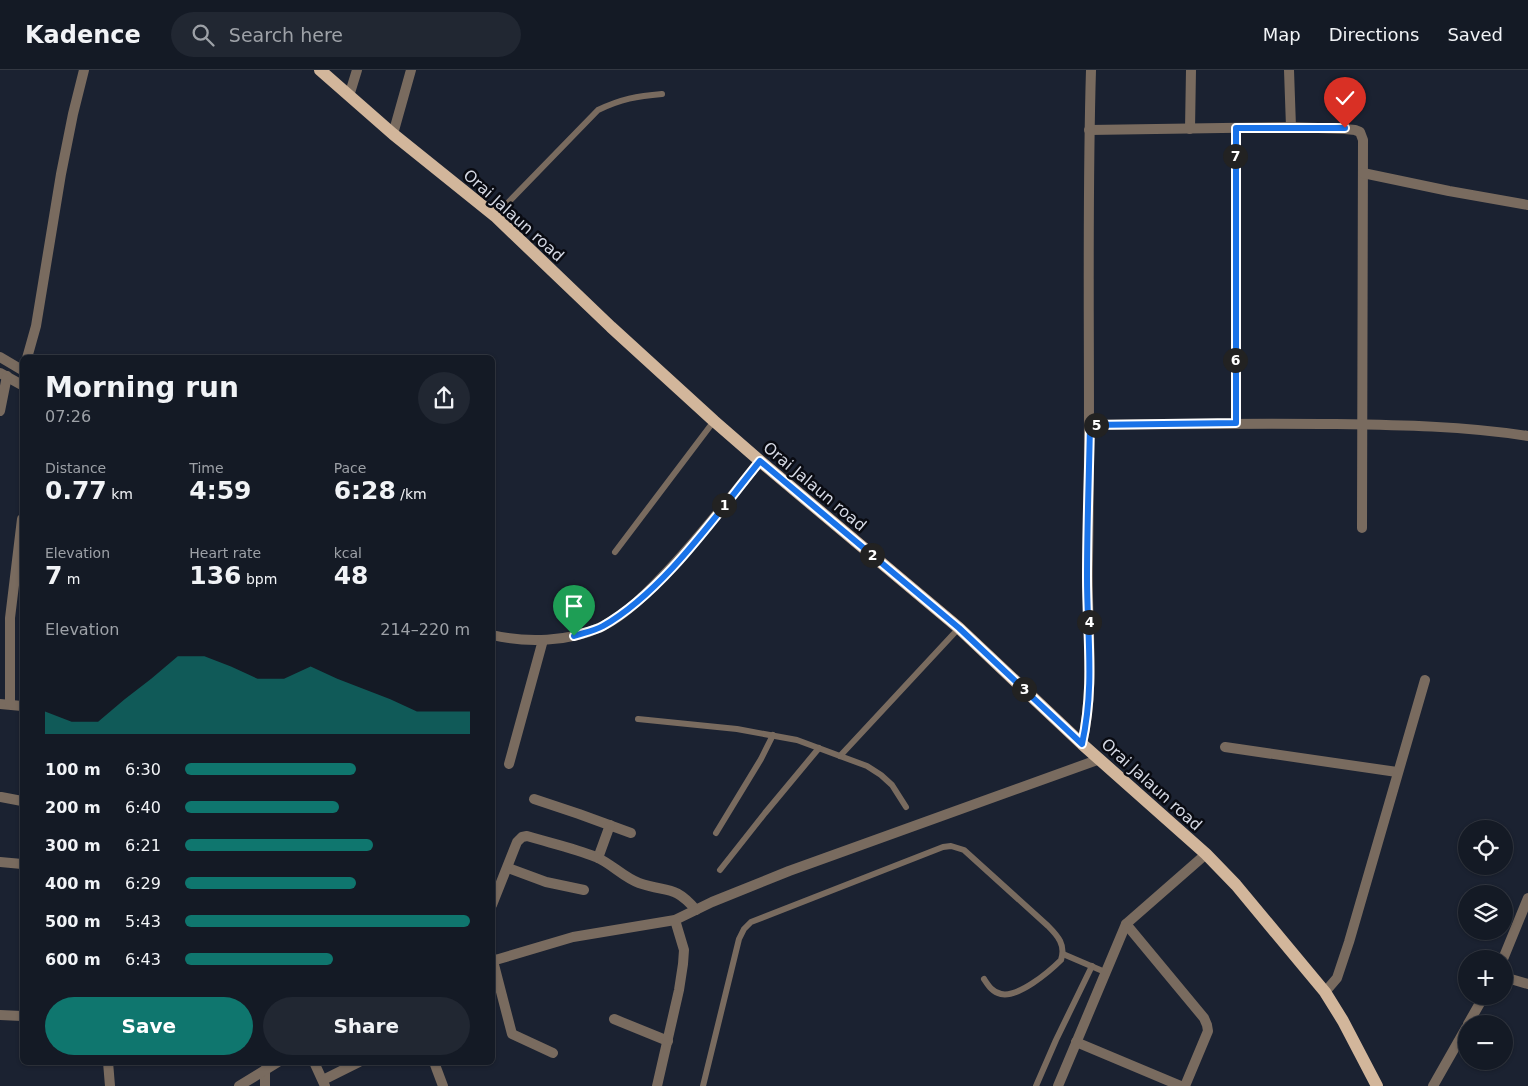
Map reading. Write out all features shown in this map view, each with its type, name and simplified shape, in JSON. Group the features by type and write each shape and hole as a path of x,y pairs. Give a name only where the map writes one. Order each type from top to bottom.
{"main road":[{"name":"Orai Jalaun road","path":"320,70 393,134 495,216 714,421 959,628 1082,744 1206,854 1236,885 1325,992 1343,1021 1377,1086"}],"street":[{"path":"28,355 36,326 72,114 84,70"},
{"path":"349,96 357,70"},
{"path":"393,134 410,70"},
{"path":"1082,744 1090,700 1091,666 1087,578 1090,425 1090,70"},
{"path":"1190,129 1191,70"},
{"path":"1289,70 1291,127"},
{"path":"1089,130 1291,127 1345,128 1360,132 1363,140 1362,528"},
{"path":"1236,128 1236,423"},
{"path":"1363,173 1449,191 1528,204"},
{"path":"0,357 20,369"},
{"path":"0,411 3,374 20,384"},
{"path":"1090,425 1362,424 1454,427 1528,436"},
{"path":"495,637 543,640 574,636 600,628 623,614 650,590 687,551 760,461"},
{"path":"20,536 10,618 5,704 20,706"},
{"path":"510,764 543,640"},
{"path":"1325,992 1337,978 1349,942 1424,680"},
{"path":"1225,747 1397,772"},
{"path":"495,959 573,936 675,920 798,868 1100,759"},
{"path":"1,797 20,801"},
{"path":"534,799 631,833"},
{"path":"598,858 610,825"},
{"path":"495,898 518,842 522,837 526,836 598,858 640,883 679,893 696,910"},
{"path":"1058,1086 1126,924 1206,854"},
{"path":"0,862 20,864"},
{"path":"508,868 546,882 584,890"},
{"path":"1507,950 1528,898"},
{"path":"657,1086 679,990 683,964 684,950 675,920"},
{"path":"1126,924 1204,1018 1207,1025 1208,1032 1185,1086"},
{"path":"495,968 512,1034 553,1053"},
{"path":"1513,979 1528,984"},
{"path":"0,1015 20,1016"},
{"path":"614,1019 668,1041"},
{"path":"1076,1042 1180,1086"},
{"path":"1433,1086 1458,1042"},
{"path":"108,1065 110,1086"},
{"path":"239,1086 273,1065"},
{"path":"315,1065 324,1083 354,1065"},
{"path":"435,1065 443,1086"},
{"path":"265,1070 265,1086"}],"lane":[{"path":"495,216 598,110 624,99 662,94"},
{"path":"615,552 714,421"},
{"path":"840,756 959,628"},
{"path":"638,720 738,729 797,740 867,766 881,774 892,785 906,807"},
{"path":"716,834 761,759 773,735"},
{"path":"720,870 819,748"},
{"path":"702,1086 739,939 744,929 751,922 951,846 958,847 971,856 1059,938 1062,945 1063,954 1061,960 1023,989 1010,994 1001,994 992,990 984,978"},
{"path":"1063,954 1105,972"},
{"path":"1036,1086 1092,966"}],"route":[{"path":"574,636 600,628 623,614 650,590 687,551 760,461 959,628 1082,744 1090,700 1091,666 1087,578 1090,425 1236,423 1236,128 1345,128"}]}
